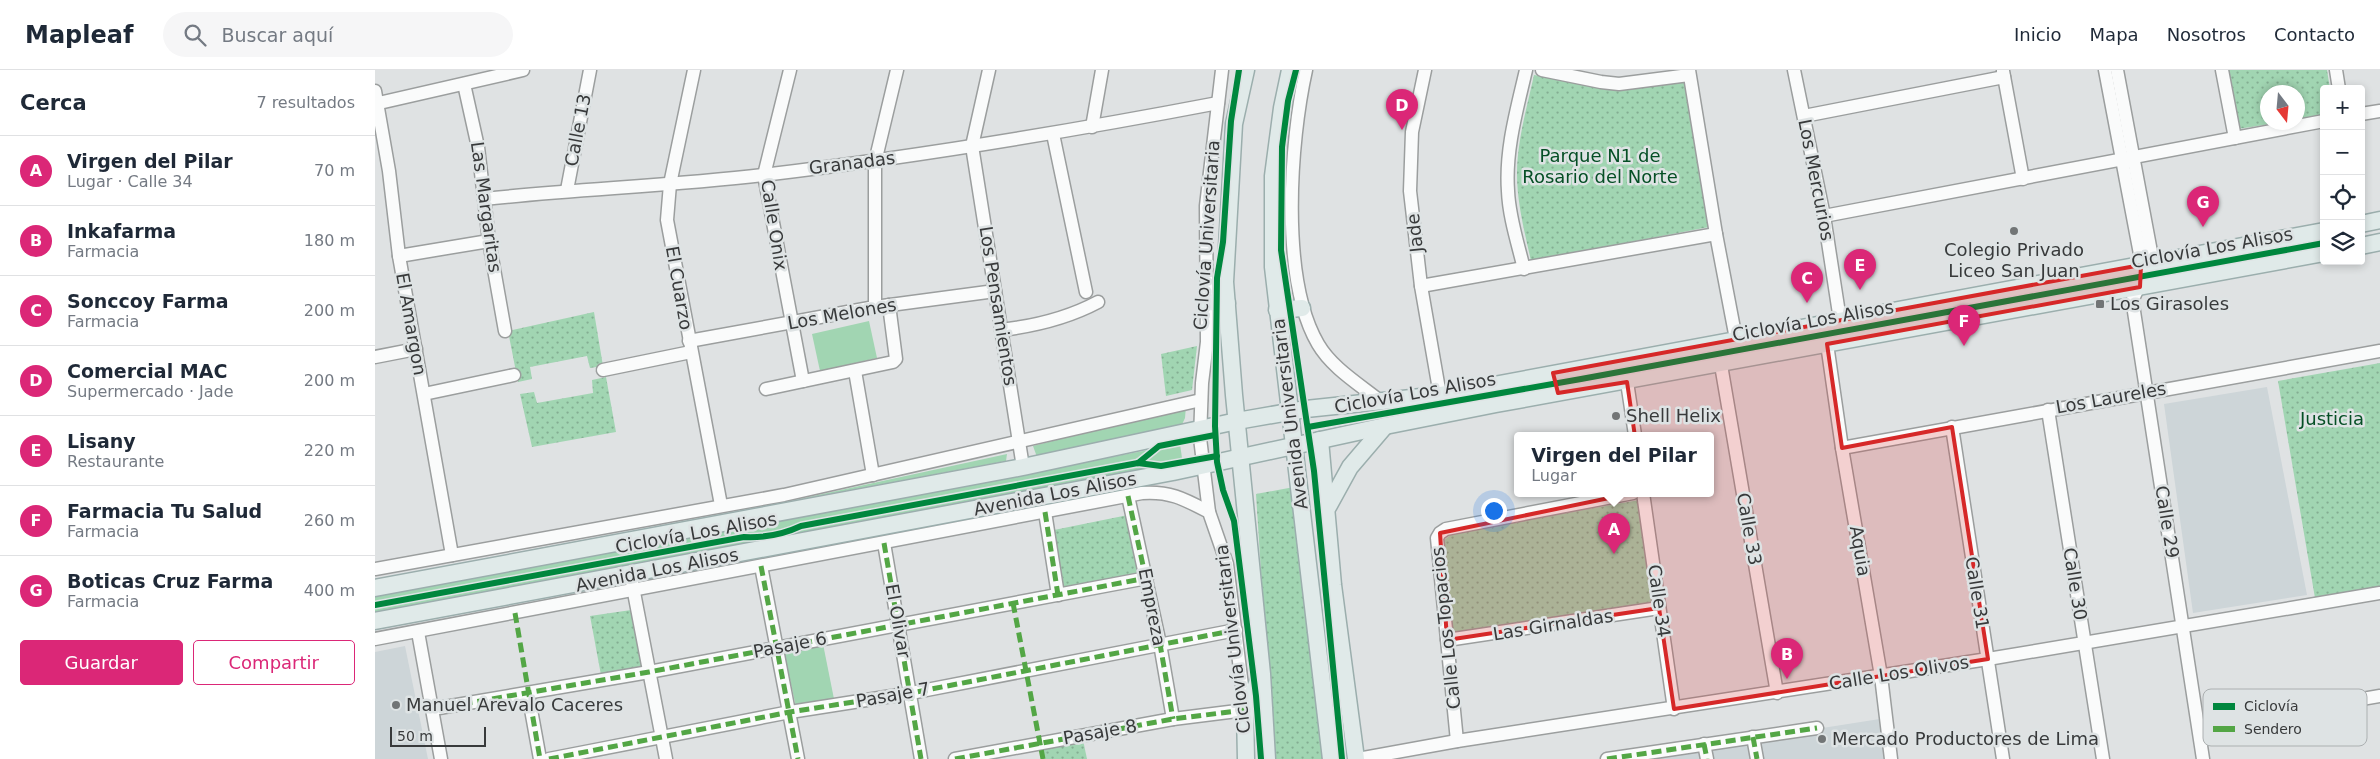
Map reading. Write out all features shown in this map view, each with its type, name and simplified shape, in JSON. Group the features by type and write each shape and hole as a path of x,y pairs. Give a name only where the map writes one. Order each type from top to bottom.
{"main road":[{"path":"1246,70 1234,124 1226,272 1237,420 1262,674 1267,759"},
{"name":"Avenida Universitaria","path":"1290,70 1281,108 1273,176 1272,232 1277,310 1291,411 1331,759"},
{"path":"2365,223 2380,220"},
{"name":"Avenida Los Alisos","path":"375,588 1023,467 1237,420 1379,400 1440,395 2320,232"},
{"path":"2365,245 2380,242"},
{"name":"Avenida Los Alisos","path":"375,621 632,583 1295,447 1385,426 2320,254"},
{"path":"1206,302 1227,302"},
{"path":"1277,310 1302,308"},
{"path":"1579,368 1583,389"},
{"path":"1553,373 1558,393"},
{"path":"1327,507 1350,467 1385,426"},
{"name":"Avenida Universitaria","path":"1320,440 1333,585 1357,759"},
{"path":"1318,648 1348,696"},
{"path":"1246,759 1245,710 1262,674"}],"street":[{"path":"376,100 464,84 523,70"},
{"name":"Calle 13","path":"567,190 590,70"},
{"name":"El Cuarzo","path":"694,70 670,184 667,220 721,505"},
{"name":"Calle Onix","path":"790,70 764,175 790,322 803,381"},
{"path":"875,306 875,162 897,70"},
{"path":"972,146 989,70"},
{"path":"1092,127 1102,70"},
{"path":"1222,70 1206,206 1207,342 1201,400 1201,428 1203,466 1209,512 1227,564 1245,710"},
{"name":"Avenida Universitaria","path":"1306,70 1299,103 1292,189 1295,255 1302,308 1318,345 1341,371 1379,400"},
{"name":"Jade","path":"1425,70 1412,132 1410,192 1421,286 1440,395"},
{"path":"1524,270 1510,209 1507,168 1526,70"},
{"path":"1542,70 1619,84 1689,72 1715,234 1736,339"},
{"name":"Los Mercurios","path":"1794,70 1824,216 1840,320"},
{"path":"2105,70 2127,158 2147,263 2157,284"},
{"path":"2117,70 2127,158"},
{"path":"2222,70 2235,138"},
{"path":"2336,70 2338,85"},
{"path":"1804,116 2004,74 2023,179"},
{"name":"Las Margaritas","path":"464,84 478,147 489,241 505,332"},
{"name":"El Amargon","path":"376,100 389,171 399,256 452,555"},
{"name":"Granadas","path":"484,199 567,190 670,184 875,162 1053,134 1217,103"},
{"path":"2365,113 2380,111"},
{"path":"1824,216 2320,122"},
{"path":"1053,134 1086,292"},
{"name":"Los Pensamientos","path":"972,146 1023,467"},
{"path":"1421,286 1524,270 1715,234"},
{"path":"399,256 489,241"},
{"name":"Calle 29","path":"2147,263 2133,299 2133,305 2203,759"},
{"name":"Los Melones","path":"603,370 790,322 875,306 995,291"},
{"path":"1001,330 1033,326 1083,310 1098,302"},
{"path":"766,389 893,362 895,359 889,305"},
{"name":"Aquia","path":"1827,344 1842,448 1881,676 1891,759"},
{"path":"375,358 416,349"},
{"name":"Los Laureles","path":"1842,448 2147,391 2380,351"},
{"name":"Calle 33","path":"1721,365 1777,692"},
{"path":"855,371 873,475"},
{"path":"424,394 514,375"},
{"path":"1627,382 1635,432"},
{"path":"375,569 784,495 1201,400"},
{"name":"Calle 30","path":"2048,410 2103,759"},
{"name":"Calle 31","path":"1952,428 2003,759"},
{"name":"Avenida Los Alisos","path":"375,640 632,583 761,566 1128,496 1159,492 1180,496 1209,512"},
{"name":"Empreza","path":"1128,496 1147,578 1173,719"},
{"name":"Calle Los Topacios","path":"1457,741 1437,538 1440,532 1446,529 1612,497"},
{"name":"Calle 34","path":"1644,497 1673,709"},
{"path":"1045,512 1058,594"},
{"name":"El Olivar","path":"884,542 921,759"},
{"path":"761,566 799,759"},
{"name":"Pasaje 6","path":"433,710 649,672 1147,578"},
{"path":"632,583 666,759"},
{"name":"Calle Los Olivos","path":"1357,759 1457,741 2084,644 2380,593"},
{"name":"Las Girnaldas","path":"1447,640 1659,608"},
{"name":"Pasaje 7","path":"549,759 790,712 911,693 1236,630"},
{"path":"417,632 441,759"},
{"path":"528,693 540,759"},
{"path":"2367,698 2380,696"},
{"name":"Pasaje 8","path":"955,759 1173,719 1245,710"},
{"path":"2199,727 2203,726"},
{"path":"1607,759 1660,755 1705,744 1817,728"},
{"path":"1753,737 1757,759"},
{"path":"1705,744 1707,759"}],"highlighted area":[{"path":"2141,265 2140,287 1827,344 1842,448 1952,427 1988,659 1674,709 1659,608 1447,640 1440,533 1643,491 1627,382 1558,393 1553,373"}],"shaded area":[{"path":"2267,387 2307,595 2193,613 2164,404"},
{"name":"Manuel Arevalo Caceres","path":"405,646 428,759 375,759 375,652"},
{"name":"Mercado Productores de Lima","path":"1886,718 1891,759 1625,759"}],"green space":[{"path":"2228,70 2327,70 2329,85 2320,85 2320,116 2305,118 2305,85 2260,85 2260,126 2238,129"},
{"name":"Parque N1 de Rosario del Norte","path":"1534,75 1584,83 1685,81 1709,227 1531,261 1520,207 1517,185 1517,162"},
{"path":"594,312 603,366 590,368 587,356 530,367 532,379 518,382 508,331"},
{"path":"869,321 877,358 820,371 812,334"},
{"path":"1197,346 1192,390 1166,396 1161,354"},
{"name":"Justicia","path":"2380,363 2380,587 2315,598 2278,381"},
{"path":"606,377 616,432 532,447 520,394 534,392 537,403 593,393 592,380"},
{"path":"1186,406 1185,418 1179,431 1037,457 1033,446"},
{"path":"1180,444 1183,465 375,614 375,597"},
{"path":"1007,454 1006,461 781,503"},
{"path":"1294,487 1327,759 1273,759 1256,494"},
{"path":"1639,500 1653,604 1449,637 1443,541 1453,533"},
{"path":"1128,515 1139,573 1064,588 1054,530"},
{"path":"631,610 643,669 601,675 590,616"},
{"path":"823,644 834,699 796,707 784,652"},
{"path":"1083,740 1087,759 1043,759 1041,749"}],"marked path":[{"path":"1128,496 1160,644 1173,719"},
{"path":"1045,512 1058,595"},
{"path":"884,543 921,759"},
{"path":"761,566 798,759"},
{"path":"433,709 649,672 1147,578"},
{"path":"1013,603 1043,759"},
{"path":"515,613 540,759"},
{"path":"549,759 790,712 911,693 1236,630"},
{"path":"955,759 1173,719 1245,710"},
{"path":"1607,759 1817,728"},
{"path":"1753,737 1757,759"},
{"path":"1704,744 1707,759"}],"cycle path":[{"name":"Ciclovía Universitaria","path":"1239,70 1231,121 1223,242 1217,278 1215,426 1217,462 1223,490 1234,521 1256,696 1261,759"},
{"path":"1296,70 1288,101 1282,147 1281,250 1314,471 1342,759"},
{"name":"Ciclovía Los Alisos","path":"1308,427 2320,244"},
{"path":"1138,463 1159,446 1215,435"},
{"name":"Ciclovía Los Alisos","path":"375,605 744,537 773,535 801,526 1138,463 1161,466 1217,456"}],"place":[{"name":"Comercial MAC","path":"1402,130"},
{"name":"Boticas Cruz Farma","path":"2203,227"},
{"name":"Colegio Privado Liceo San Juan","path":"2014,231"},
{"name":"Lisany","path":"1860,290"},
{"name":"Sonccoy Farma","path":"1807,303"},
{"name":"Los Girasoles","path":"2100,304"},
{"name":"Farmacia Tu Salud","path":"1964,346"},
{"name":"Shell Helix","path":"1616,416"},
{"name":"Virgen del Pilar","path":"1614,554"},
{"name":"Inkafarma","path":"1787,679"},
{"name":"Manuel Arevalo Caceres","path":"396,705"},
{"name":"Mercado Productores de Lima","path":"1822,739"}]}
